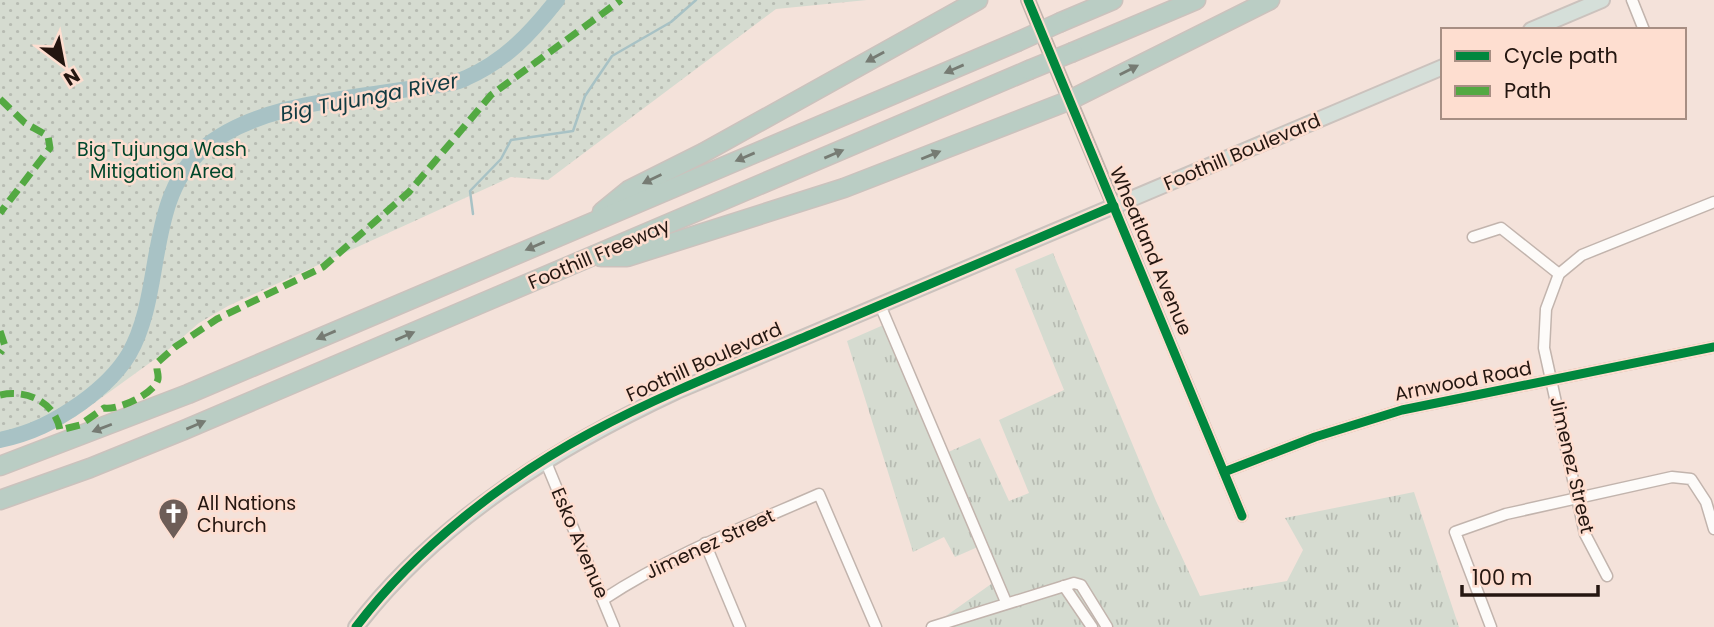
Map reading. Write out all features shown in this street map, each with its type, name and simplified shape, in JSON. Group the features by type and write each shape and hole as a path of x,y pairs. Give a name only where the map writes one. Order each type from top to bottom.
{"highway":[{"path":"586,225 629,190 704,153 978,0"},
{"name":"Foothill Freeway","path":"0,466 188,394 1113,0"},
{"name":"Foothill Freeway","path":"0,500 133,451 1196,0"},
{"path":"590,257 627,257 844,188 1068,102 1270,0"}],"main road":[{"path":"1536,28 1602,0"},
{"name":"Foothill Boulevard","path":"356,627 443,537 545,460 607,424 677,391 1441,68"}],"street":[{"name":"Wheatland Avenue","path":"1028,0 1068,102 1114,206 1242,516"},
{"path":"1632,0 1643,28"},
{"path":"1473,237 1501,228 1559,274 1582,255 1714,202"},
{"name":"Jimenez Street","path":"1559,274 1546,309 1544,348 1585,534 1607,576"},
{"path":"880,305 1006,602"},
{"name":"Arnwood Road","path":"1224,472 1315,437 1402,410 1714,347"},
{"name":"Esko Avenue","path":"545,460 604,599 613,627"},
{"path":"1491,627 1455,532 1506,514 1672,477 1691,479 1706,502 1714,529"},
{"name":"Jimenez Street","path":"604,599 634,579 705,543 819,494 876,627"},
{"path":"705,543 740,627"},
{"path":"932,627 1006,602 1064,586 1081,585 1107,627"},
{"path":"1064,586 1092,627"}],"green space":[{"name":"Big Tujunga Wash Mitigation Area","path":"0,0 867,0 776,9 548,180 511,177 228,306 199,323 169,349 75,417 0,444"},
{"path":"1053,253 1156,501 1200,596 1287,581 1303,550 1285,518 1414,492 1459,627 925,627 936,623 1001,577 980,546 955,557 944,537 913,552 847,341 888,323 944,454 980,438 1009,501 1029,493 999,420 1064,390 1015,269"}],"waterway":[{"name":"Big Tujunga River","path":"0,440 33,430 71,410 101,387 129,354 148,303 158,247 172,194 185,170 203,149 247,122 273,113 329,101 460,81 505,55 557,0"},
{"path":"473,214 470,191 501,159 511,140 573,131 585,96 612,56 671,22 696,0"}],"marked path":[{"path":"0,395 20,394 38,400 52,412 60,430 80,425 104,408 117,407 143,396 158,379 158,362 175,347 217,319 323,267 409,192 491,95 621,0"},
{"path":"0,99 25,123 48,136 50,148 0,213"},
{"path":"0,331 5,346 0,353"}],"cycle path":[{"path":"1028,0 1242,516"},
{"path":"356,627 405,570 463,518 525,472 590,433 700,380 1114,206"},
{"path":"1224,472 1315,437 1402,410 1714,347"}],"place":[{"name":"All Nations Church","path":"174,541"}]}
